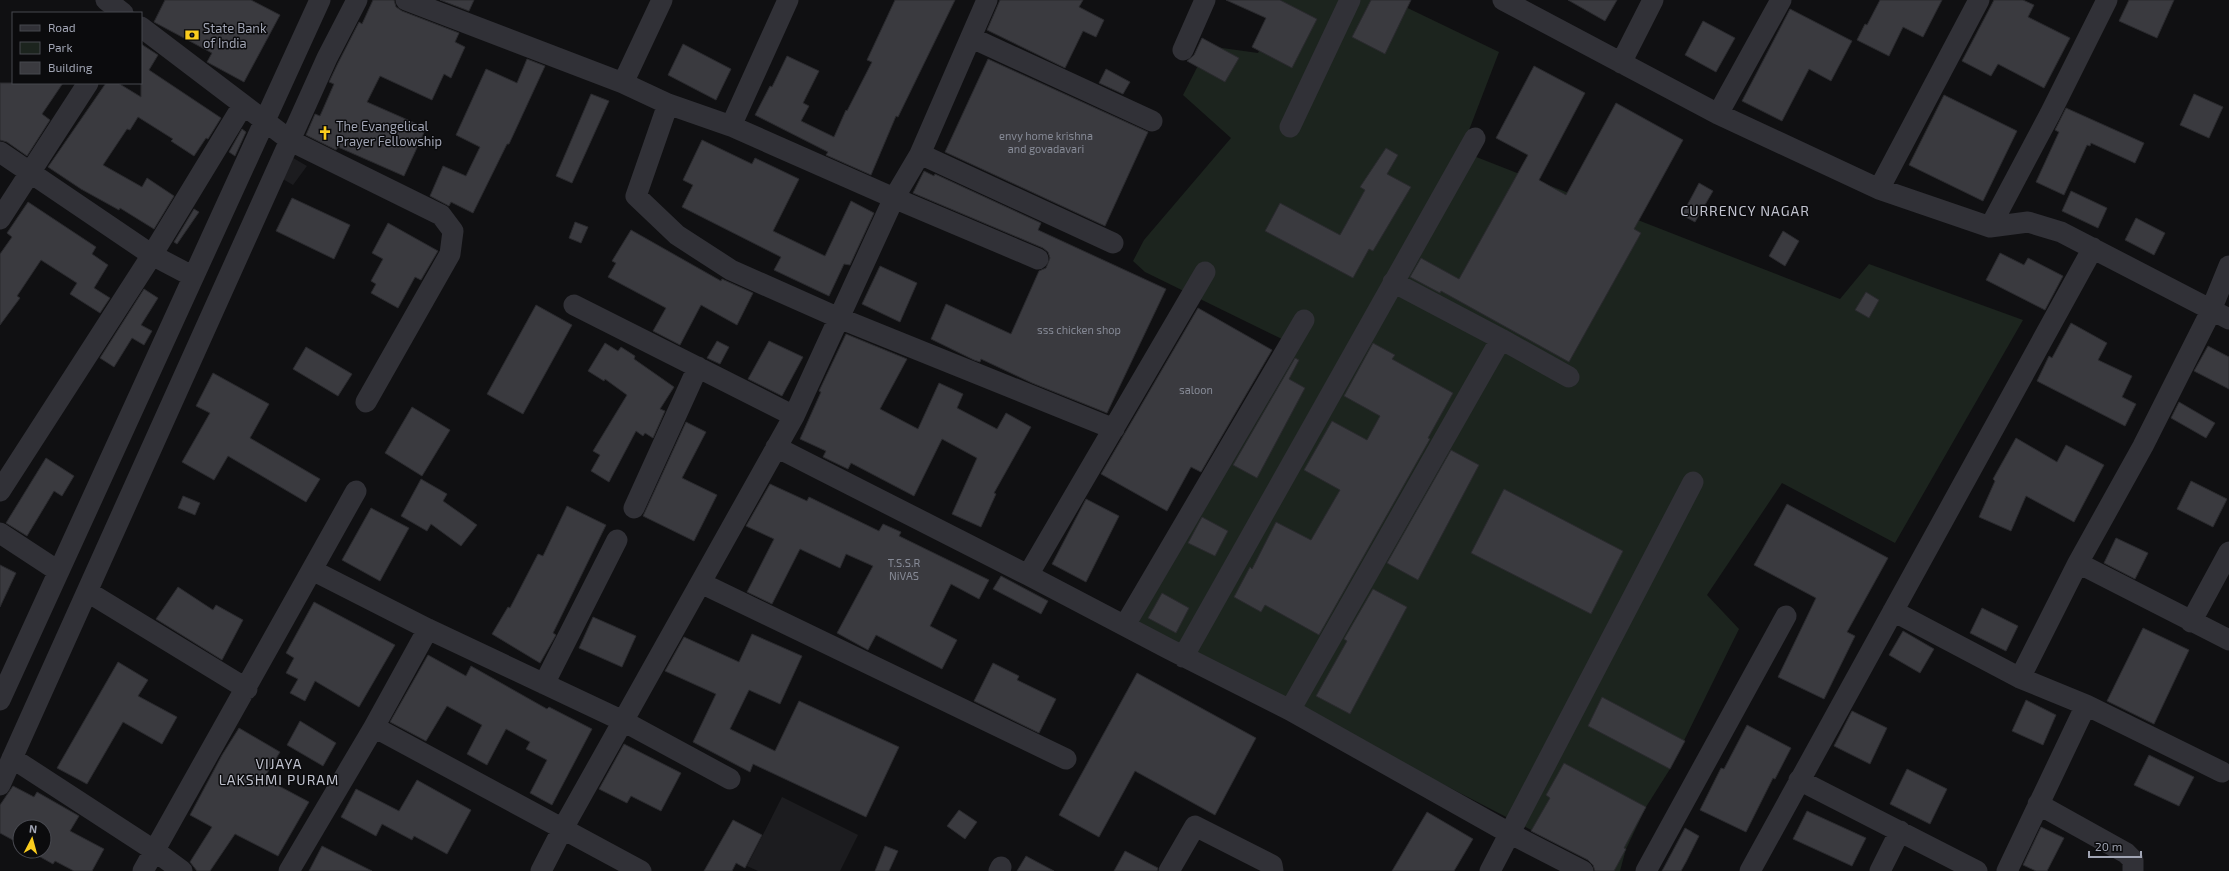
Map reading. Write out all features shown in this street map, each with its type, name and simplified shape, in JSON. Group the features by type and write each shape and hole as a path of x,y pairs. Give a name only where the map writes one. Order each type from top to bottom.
{"street":[{"path":"106,0 122,12"},
{"path":"0,700 192,276 320,0"},
{"path":"0,785 342,26 357,0"},
{"path":"406,0 623,83 668,104 731,126 894,198 1038,259"},
{"path":"623,83 662,0"},
{"path":"731,126 788,0"},
{"path":"541,871 562,830 794,416 894,198 920,154 972,38 987,0"},
{"path":"1183,50 1205,0"},
{"path":"1290,127 1350,0"},
{"path":"1503,0 1718,114 1879,189 1990,227 2028,222 2061,232 2216,314"},
{"path":"1621,63 1652,0"},
{"path":"1718,114 1781,0"},
{"path":"1879,189 1979,0"},
{"path":"1990,227 2050,114 2107,0"},
{"path":"142,28 291,141 441,216 453,231 450,254 366,402"},
{"path":"972,38 1152,121"},
{"path":"0,219 87,84"},
{"path":"668,104 636,196 677,235 731,270 839,318 1114,428"},
{"path":"0,491 152,255 243,105"},
{"path":"1184,657 1475,138"},
{"path":"0,152 152,255 192,276"},
{"path":"920,154 1113,243"},
{"path":"1750,871 2093,248"},
{"path":"2020,678 2078,563 2143,446 2197,338 2216,314 2229,266"},
{"path":"1028,575 1205,272"},
{"path":"1394,282 1501,338 1569,377"},
{"path":"574,305 794,416"},
{"path":"1125,625 1304,320"},
{"path":"1290,710 1501,338"},
{"path":"634,508 698,367"},
{"path":"776,447 1290,710 1509,833 1583,871"},
{"path":"1490,871 1693,482"},
{"path":"143,871 356,491"},
{"path":"0,533 58,571"},
{"path":"544,684 617,540"},
{"path":"2190,622 2229,552"},
{"path":"2078,563 2190,622 2229,640"},
{"path":"312,570 428,629 623,721 730,779"},
{"path":"701,584 1066,759"},
{"path":"88,592 246,689"},
{"path":"1893,611 2020,678 2086,705 2222,772"},
{"path":"1646,871 1786,616"},
{"path":"289,871 374,727 428,629"},
{"path":"2007,871 2086,705"},
{"path":"374,727 562,830 641,871"},
{"path":"12,758 155,850 182,871"},
{"path":"1799,780 1977,871"},
{"path":"2038,804 2126,853 2133,860 2133,871"},
{"path":"1169,871 1195,826 1272,865 1273,871"},
{"path":"1880,871 1900,831"}],"shaded area":[{"path":"288,155 307,166 293,185 276,175"},
{"path":"782,797 858,835 840,871 758,871 747,866"}],"green space":[{"path":"1282,0 1391,0 1499,52 1461,151 1840,299 1869,264 2023,320 1895,543 1782,483 1707,595 1739,629 1670,769 1646,807 1626,849 1620,871 1610,871 1119,616 1284,340 1145,272 1133,261 1144,240 1231,138 1183,95 1208,46 1258,53"}],"building":[{"path":"165,0 251,0 280,15 244,82 207,62 212,53 154,22"},
{"path":"373,0 394,0 396,7 402,11 459,33 455,42 465,47 451,78 444,74 432,100 380,76 367,102 426,128 404,176 338,147 336,150 306,135 315,114 320,116 334,84 329,82 359,22 362,24"},
{"path":"440,0 474,0 469,11"},
{"path":"895,0 955,0 898,117 896,116 871,175 826,155 828,152 755,115 770,86 772,87 787,56 819,71 803,103 809,106 801,121 834,137 846,110 847,111 872,62 867,60"},
{"path":"1000,0 1083,0 1079,7 1104,20 1096,37 1083,31 1065,68 987,30"},
{"path":"1226,0 1280,0 1317,19 1292,68 1252,47 1266,18"},
{"path":"1371,0 1411,0 1385,54 1352,37"},
{"path":"1568,0 1617,0 1605,21"},
{"path":"1880,0 1942,0 1923,37 1903,27 1889,56 1857,40"},
{"path":"1994,0 2023,0 2034,5 2028,17 2070,38 2044,88 1998,64 1991,76 1962,61"},
{"path":"2129,0 2174,0 2157,38 2119,21"},
{"path":"1790,9 1852,41 1831,81 1809,69 1782,121 1742,101"},
{"path":"1703,21 1735,38 1716,72 1685,55"},
{"path":"1202,38 1239,58 1225,82 1187,61 1194,55"},
{"path":"683,44 731,69 716,100 668,75"},
{"path":"142,45 158,55 149,70 221,118 208,139 206,138 194,156 171,141 173,139 138,117 130,130 127,129 103,165 142,187 147,178 174,196 154,229 120,208 119,210 81,189 48,167 105,84 120,84 141,97"},
{"path":"527,59 545,66 509,144 507,144 473,213 451,202 449,206 430,196 443,166 466,176 480,147 456,135 486,69 517,83"},
{"path":"988,59 1148,132 1105,226 945,152"},
{"path":"1534,66 1585,93 1539,180 1566,195 1616,103 1683,140 1634,229 1641,233 1569,362 1441,291 1440,293 1410,277 1421,258 1459,279 1528,155 1496,138"},
{"path":"1106,69 1130,82 1123,94 1099,83"},
{"path":"0,83 62,84 42,114 50,120 27,156 7,142 0,140"},
{"path":"591,94 609,101 572,183 556,176"},
{"path":"2194,94 2223,107 2209,138 2180,125"},
{"path":"1944,95 2017,131 1983,201 1909,165"},
{"path":"2066,108 2144,143 2135,163 2091,143 2090,146 2087,145 2064,195 2036,182 2059,132 2055,130"},
{"path":"242,129 246,132 235,156 229,152"},
{"path":"702,140 752,164 755,158 799,179 773,231 825,256 851,201 874,213 850,265 844,264 829,296 774,270 781,257 682,207 693,185 683,180"},
{"path":"1386,148 1398,155 1387,174 1411,187 1373,251 1369,249 1353,278 1265,231 1280,203 1340,235 1365,190 1360,187"},
{"path":"924,171 934,176 935,174 1041,223 1038,230 1166,289 1107,413 1032,383 981,359 980,362 974,360 931,339 946,304 1011,334 1039,271 1046,268 1050,258 1048,252 1043,248 913,193"},
{"path":"1699,183 1713,191 1695,222 1682,215"},
{"path":"2071,191 2107,208 2098,228 2062,211"},
{"path":"292,198 350,225 334,259 276,231"},
{"path":"28,202 96,247 92,254 108,265 94,288 110,298 100,313 70,294 77,283 41,260 17,296 20,298 0,325 0,254 12,237 7,233"},
{"path":"194,209 199,212 177,244 174,242"},
{"path":"2136,218 2165,233 2154,255 2125,240"},
{"path":"575,222 588,227 581,243 569,238"},
{"path":"388,223 438,251 421,280 415,277 398,308 371,293 376,284 371,281 383,259 372,253"},
{"path":"631,230 721,281 722,279 753,293 737,325 701,305 680,345 653,331 666,308 608,277 616,263 612,261"},
{"path":"1783,231 1799,241 1785,266 1769,256"},
{"path":"2000,253 2024,265 2028,258 2063,276 2045,310 1986,280"},
{"path":"880,266 917,283 900,322 862,304"},
{"path":"144,289 158,298 141,325 152,331 144,345 132,338 114,367 100,358"},
{"path":"1866,292 1879,300 1869,318 1855,310"},
{"path":"536,305 572,325 523,414 487,394"},
{"path":"1198,308 1272,350 1201,472 1191,467 1167,511 1101,474"},
{"path":"2071,323 2107,343 2098,360 2132,376 2122,397 2136,404 2125,426 2037,381 2049,356 2052,358"},
{"path":"846,334 907,359 880,409 918,429 939,383 963,394 957,408 997,429 1006,413 1031,427 994,493 996,494 981,527 952,514 977,458 942,439 914,496 851,463 848,469 823,457 826,451 800,439 821,392 819,391"},
{"path":"717,341 729,347 720,364 707,358"},
{"path":"769,341 803,357 782,396 748,379"},
{"path":"605,343 618,351 621,347 635,356 634,359 674,387 660,409 665,411 653,438 645,433 643,436 636,431 609,482 591,471 600,455 593,451 627,395 605,379 604,381 588,371"},
{"path":"1373,343 1395,355 1392,359 1453,393 1428,438 1430,439 1319,635 1265,605 1261,612 1234,597 1250,567 1252,569 1276,522 1311,540 1340,490 1304,470 1332,421 1367,440 1380,416 1344,396"},
{"path":"2208,346 2229,357 2229,389 2194,371"},
{"path":"306,347 352,374 338,396 293,369"},
{"path":"1295,358 1299,360 1289,379 1305,388 1257,478 1233,465"},
{"path":"213,373 269,404 250,438 320,479 306,502 228,456 214,480 182,462 210,413 196,406"},
{"path":"2179,402 2215,423 2206,438 2171,418"},
{"path":"412,407 450,430 422,476 385,453"},
{"path":"686,422 706,432 682,478 717,495 694,541 643,516"},
{"path":"2016,438 2057,462 2066,445 2104,465 2074,522 2026,496 2011,531 1979,517 1995,481 1993,479"},
{"path":"1451,450 1479,465 1418,580 1387,563"},
{"path":"46,458 74,476 62,496 54,491 27,536 6,523"},
{"path":"421,479 447,494 443,501 477,525 461,546 431,524 427,531 401,516"},
{"path":"2191,481 2227,499 2213,527 2177,509"},
{"path":"770,484 807,501 809,497 879,531 883,524 901,532 899,536 989,580 979,599 951,584 930,626 957,640 942,669 876,635 868,650 837,633 873,566 846,554 840,568 800,549 772,604 747,592 774,539 746,526"},
{"path":"1504,489 1623,551 1591,614 1471,553"},
{"path":"183,496 200,503 195,515 178,508"},
{"path":"1086,499 1119,516 1086,582 1052,564"},
{"path":"1787,504 1888,558 1847,632 1855,636 1824,699 1778,677 1816,598 1754,565"},
{"path":"567,506 606,525 553,633 556,635 540,663 492,634 508,607 510,608 538,554 543,556"},
{"path":"371,508 409,528 380,581 342,560"},
{"path":"1202,517 1228,531 1215,556 1188,543"},
{"path":"2116,538 2148,553 2135,579 2104,563"},
{"path":"0,565 16,573 0,607"},
{"path":"1001,576 1048,601 1041,614 993,589"},
{"path":"178,587 213,610 216,605 243,620 222,660 156,619"},
{"path":"1373,589 1407,607 1350,714 1316,696 1347,641 1344,639"},
{"path":"1162,593 1189,608 1176,633 1148,618"},
{"path":"314,602 395,645 359,707 315,681 305,701 290,693 298,679 286,673 294,658 286,653"},
{"path":"1982,608 2018,626 2006,651 1970,633"},
{"path":"593,617 636,636 622,667 579,648"},
{"path":"2143,628 2189,650 2154,724 2107,701"},
{"path":"1903,631 1934,649 1920,673 1889,655"},
{"path":"752,634 802,656 780,704 749,690 730,729 775,751 799,701 899,747 866,817 753,764 750,772 693,742 716,694 665,671 684,637 739,662"},
{"path":"428,655 466,676 471,666 547,709 549,707 592,729 552,805 530,793 547,760 526,749 530,742 506,729 487,765 467,754 482,725 447,706 426,741 390,722"},
{"path":"118,662 148,680 138,696 177,717 162,744 123,722 87,784 57,768"},
{"path":"993,663 1019,676 1017,680 1056,699 1039,733 974,701"},
{"path":"1137,673 1256,738 1215,815 1135,771 1099,837 1059,815"},
{"path":"1602,697 1685,741 1670,769 1588,726"},
{"path":"2026,700 2056,715 2043,745 2012,731"},
{"path":"1852,711 1887,728 1870,764 1834,746"},
{"path":"300,721 336,743 323,766 287,745"},
{"path":"1747,725 1791,748 1775,779 1773,778 1746,832 1700,810 1721,768 1724,769"},
{"path":"239,728 280,752 264,778 309,802 278,856 235,834 210,871 197,871 190,862 212,827 190,815 222,755"},
{"path":"624,744 681,773 661,811 631,796 627,803 599,789"},
{"path":"2149,755 2194,777 2179,806 2134,785"},
{"path":"1564,763 1646,807 1624,848 1626,849 1614,871 1595,871 1593,865 1588,860 1531,831 1550,798 1546,795"},
{"path":"1907,769 1947,789 1930,824 1890,804"},
{"path":"417,780 471,810 447,854 414,836 412,840 382,824 376,836 341,817 356,789 399,811"},
{"path":"13,786 34,797 37,792 79,816 70,831 104,849 92,871 74,871 55,861 53,864 44,859 52,859 52,819 12,819 12,840 0,833 0,805"},
{"path":"959,810 977,822 965,839 947,826"},
{"path":"1807,811 1866,838 1852,866 1793,839"},
{"path":"1427,812 1473,839 1454,871 1392,871"},
{"path":"733,820 762,835 745,868 736,863 732,871 704,871"},
{"path":"2041,827 2064,838 2047,871 2036,871 2023,865"},
{"path":"1685,828 1699,836 1686,862 1681,871 1662,871"},
{"path":"322,846 372,871 309,871"},
{"path":"885,846 898,851 889,871 875,871"},
{"path":"1125,851 1158,868 1157,871 1114,871"},
{"path":"1026,856 1054,871 1017,871"}],"place":[{"name":"State Bank of India","path":"192,35"},
{"name":"The Evangelical Prayer Fellowship","path":"325,133"}],"district":[{"name":"CURRENCY NAGAR","path":"1745,211"},
{"name":"VIJAYA LAKSHMI PURAM","path":"279,772"}]}
